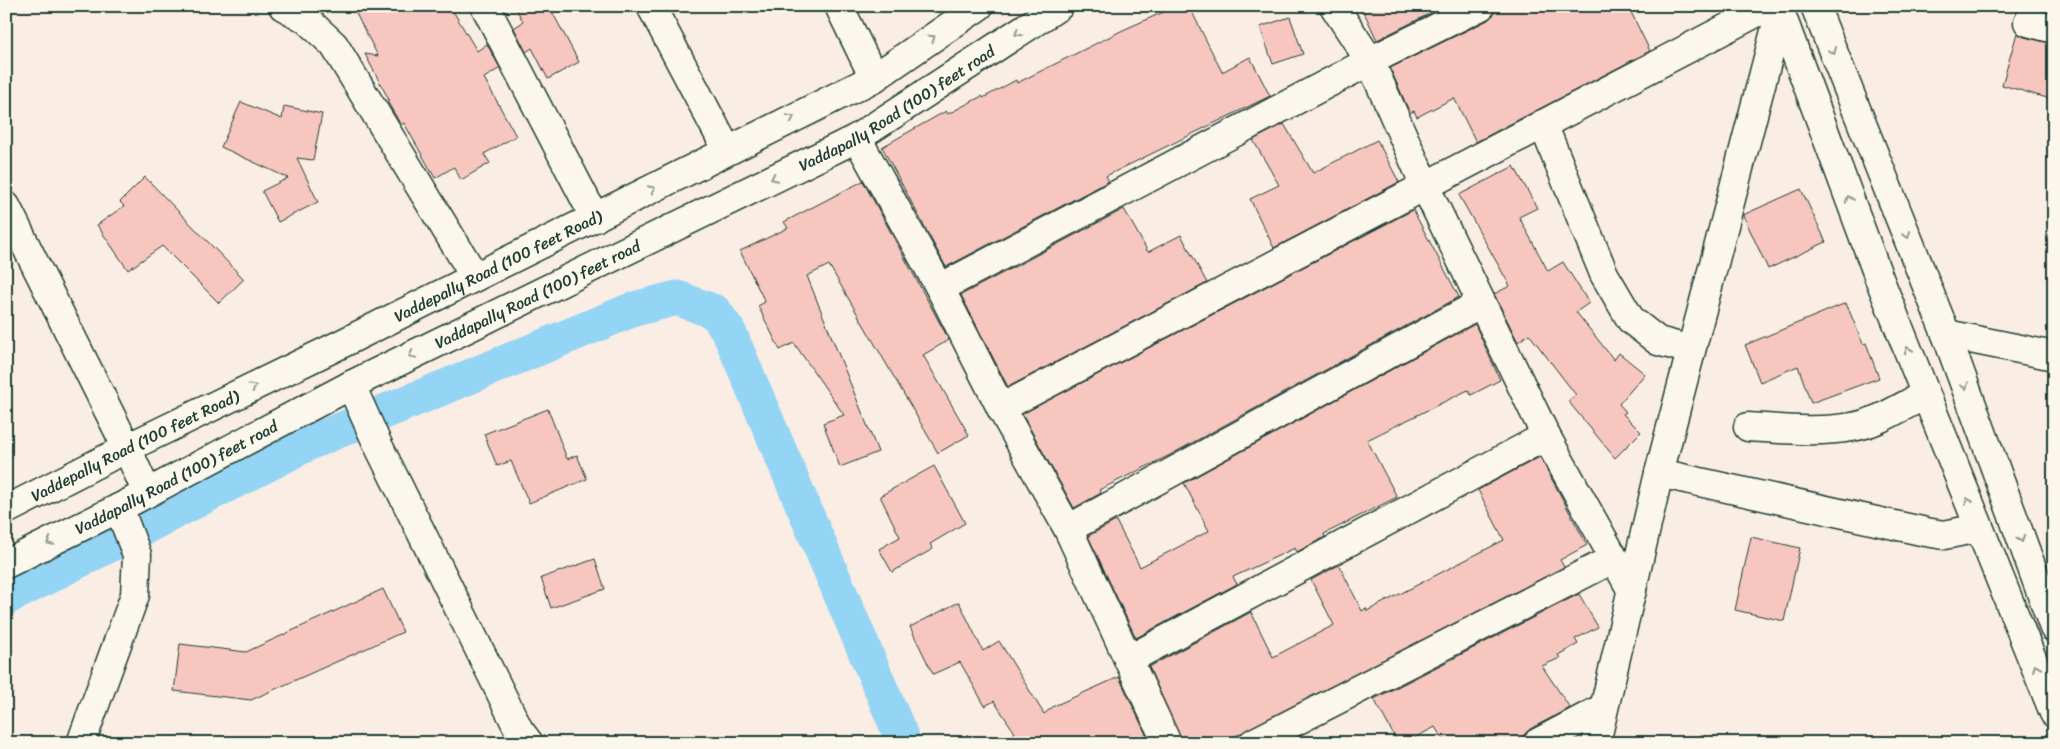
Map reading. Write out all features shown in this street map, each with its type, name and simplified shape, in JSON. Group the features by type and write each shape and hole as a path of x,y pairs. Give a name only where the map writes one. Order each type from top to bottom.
{"street":[{"path":"284,6 306,19 334,45 475,277"},
{"path":"485,6 602,214"},
{"path":"651,6 727,150"},
{"path":"839,6 874,78"},
{"name":"Vaddepally Road (100 feet Road)","path":"6,510 127,448 874,78 979,6"},
{"name":"Vaddapally Road (100) feet road","path":"6,564 121,514 147,493 354,394 645,242 857,138 1059,6"},
{"path":"1334,6 1370,61 1426,188 1546,436 1632,591"},
{"path":"940,288 1370,61 1481,6"},
{"path":"1815,6 1946,334 2054,628"},
{"path":"1001,408 1426,188 1543,124 1776,8"},
{"path":"1596,743 1659,472 1776,8"},
{"path":"1776,8 1925,395 2054,713"},
{"path":"1543,124 1604,274 1631,320 1658,341 1691,350"},
{"path":"857,138 940,288 1001,408 1068,528 1167,743"},
{"path":"6,206 127,448 147,493"},
{"path":"1068,528 1482,303"},
{"path":"1946,334 2054,356"},
{"path":"354,394 519,730 529,743"},
{"path":"1748,427 1798,430 1852,427 1876,419 1925,395"},
{"path":"1128,660 1546,436"},
{"path":"1659,472 1926,532 1944,535 1979,528"},
{"path":"81,743 135,595 137,554 121,514"},
{"path":"1253,743 1613,559"},
{"path":"1536,743 1603,708"}],"building":[{"path":"352,6 450,6 477,51 487,44 500,68 484,78 516,136 484,154 490,163 461,180 454,167 435,178 404,123 401,125 387,101 389,100 365,54 378,56"},
{"path":"515,6 549,6 579,62 548,79 532,48 526,52 514,28 523,22"},
{"path":"1177,6 1189,6 1222,72 1250,57 1270,96 1106,176 1109,181 946,267 882,147 946,111 948,114 1016,80 1017,83 1123,30"},
{"path":"1361,6 1445,6 1377,40"},
{"path":"1497,6 1628,6 1650,51 1476,142 1454,98 1417,117 1414,111 1410,113 1390,68 1488,20 1494,14"},
{"path":"1290,17 1303,54 1273,64 1260,27"},
{"path":"2017,33 2024,37 2054,44 2054,100 2002,85"},
{"path":"241,102 282,119 284,106 322,114 313,160 297,158 318,202 278,222 262,191 288,178 221,147"},
{"path":"1284,124 1313,173 1377,140 1399,182 1274,248 1250,199 1279,185 1253,140"},
{"path":"1514,166 1537,208 1519,217 1548,271 1563,262 1589,303 1576,312 1614,360 1619,353 1645,374 1619,404 1626,412 1623,414 1641,432 1615,458 1568,401 1576,395 1529,334 1518,342 1494,294 1510,286 1459,195"},
{"path":"145,177 244,279 219,303 162,246 128,270 97,225 124,206 120,202"},
{"path":"863,181 949,340 923,355 969,435 938,453 829,265 807,276 878,452 840,467 823,423 844,415 794,343 780,350 758,306 765,302 740,251 788,228 784,222"},
{"path":"1801,189 1826,242 1768,269 1743,215"},
{"path":"1124,209 1148,252 1181,235 1207,283 1008,387 961,295"},
{"path":"1413,210 1459,297 1170,455 1099,490 1101,493 1074,508 1022,414"},
{"path":"1846,303 1863,344 1866,343 1879,378 1811,403 1798,366 1760,382 1745,345"},
{"path":"1475,324 1500,380 1471,395 1468,390 1367,440 1397,497 1324,534 1325,537 1297,552 1295,548 1233,577 1237,584 1136,638 1088,536 1116,521 1140,567 1209,531 1184,483"},
{"path":"548,409 567,459 577,455 587,479 529,503 511,461 497,466 484,434"},
{"path":"1540,457 1587,545 1560,560 1564,567 1222,743 1182,743 1149,667 1251,612 1273,657 1334,625 1311,580 1339,565 1362,611 1366,608 1367,611 1504,540 1478,490"},
{"path":"934,466 965,523 930,544 933,549 892,572 879,549 900,537 880,496"},
{"path":"1751,537 1800,548 1784,621 1735,610"},
{"path":"595,559 605,589 551,608 541,578"},
{"path":"383,589 403,632 251,700 174,691 180,644 246,652"},
{"path":"1579,594 1598,627 1575,639 1578,644 1558,655 1560,658 1542,666 1570,708 1530,729 1523,737 1513,743 1445,743 1435,727 1405,743 1398,743 1374,699"},
{"path":"959,602 983,651 999,641 1044,714 1054,706 1119,677 1150,743 1000,743 1015,733 994,701 985,706 960,662 933,674 910,627"}],"waterway":[{"path":"6,598 311,442 634,309 677,298 715,312 729,332 904,743"}]}
